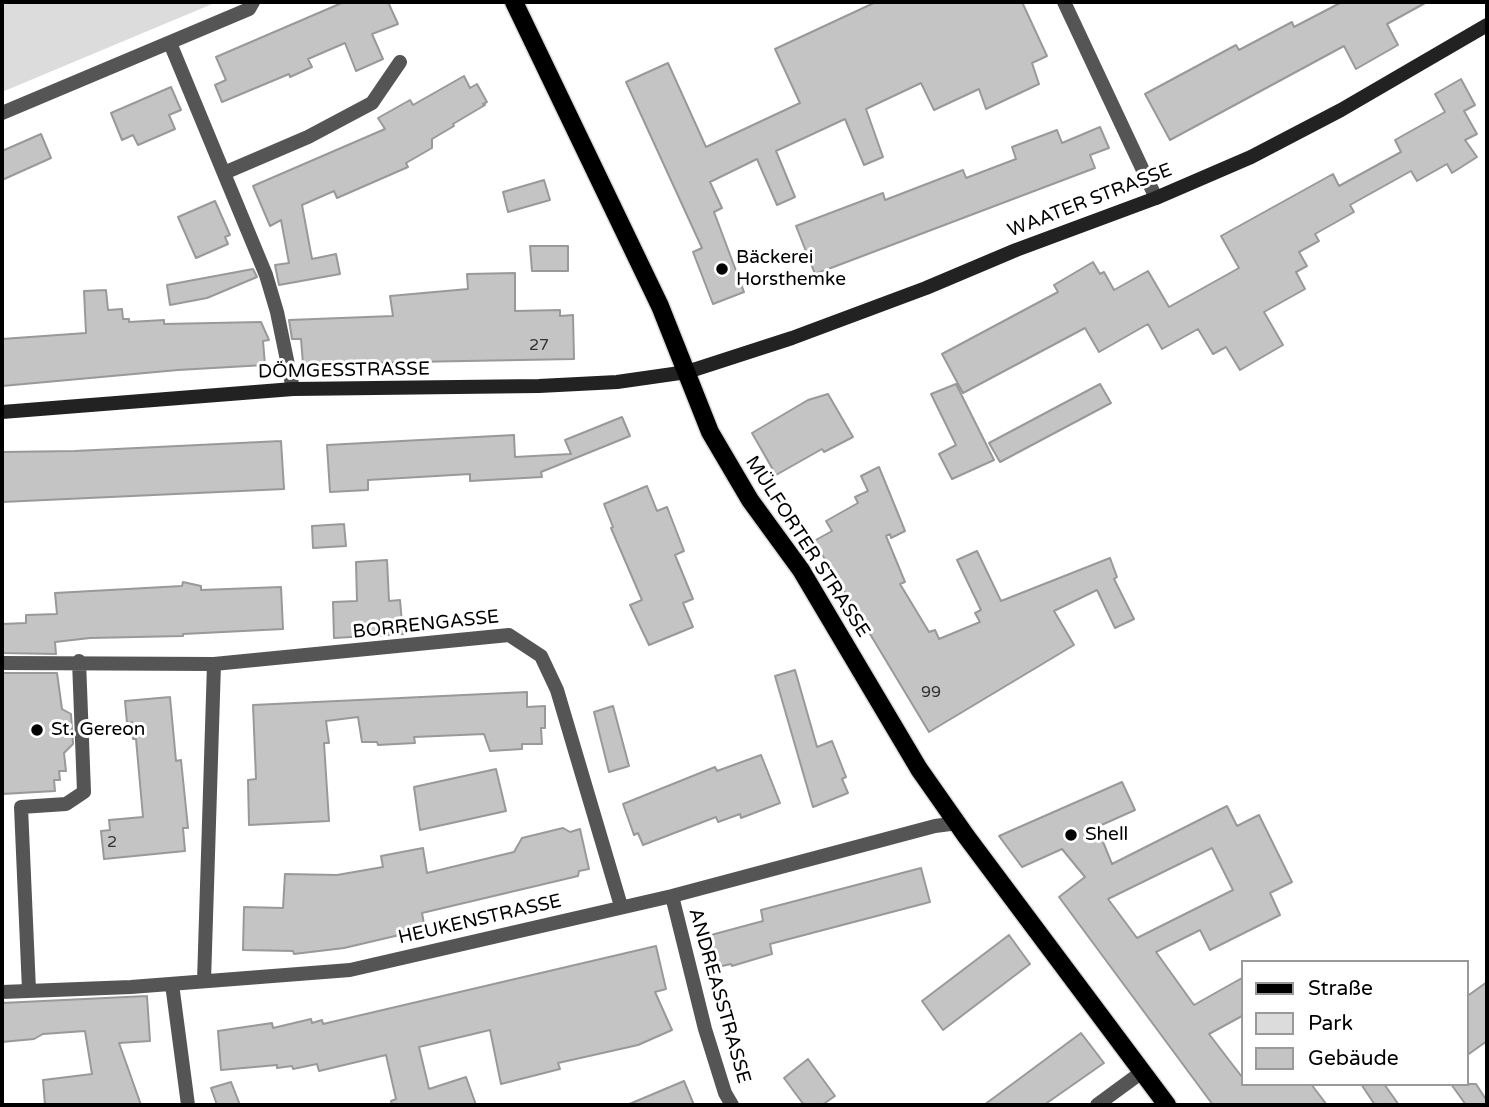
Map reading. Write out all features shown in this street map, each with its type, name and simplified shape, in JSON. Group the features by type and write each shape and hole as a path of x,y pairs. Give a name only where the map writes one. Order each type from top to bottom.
{"main road":[{"name":"MÜLFORTER STRASSE","path":"513,2 660,306 710,432 750,500 801,570 919,769 1167,1105"},
{"name":"WAATER STRASSE","path":"687,372 828,325 926,288 1016,250 1156,198 1251,157 1341,110 1487,25"},
{"name":"DÖMGESSTRASSE","path":"2,412 293,389 539,386 617,382 687,372"}],"street":[{"path":"2,113 249,9 253,2"},
{"path":"1064,2 1156,198"},
{"path":"170,43 266,275 277,312 293,389"},
{"path":"224,173 308,137 372,103 400,62"},
{"name":"BORRENGASSE","path":"2,663 214,664 509,635 541,656 557,690 621,906"},
{"path":"29,990 21,807 66,804 84,792 79,662"},
{"path":"204,981 214,664"},
{"name":"HEUKENSTRASSE","path":"2,992 172,984 350,970 672,896 935,826 958,823"},
{"name":"ANDREASSTRASSE","path":"672,896 705,1029 725,1093 733,1105"},
{"path":"172,984 188,1105"},
{"path":"1097,1105 1142,1072"}],"green space":[{"path":"2,2 217,2 2,92"}],"building":[{"path":"344,2 388,2 398,24 372,34 383,59 356,71 345,43 308,59 312,67 222,102 215,85 226,80 216,57"},
{"path":"876,2 1022,2 1047,56 1032,63 1039,84 986,109 979,89 934,110 921,83 866,109 883,157 864,165 845,119 776,151 795,197 777,205 757,159 710,182 722,208 714,212 744,292 713,304 693,252 702,248 626,82 668,63 706,147 800,103 775,49"},
{"path":"1342,2 1427,2 1387,24 1398,45 1356,69 1344,46 1170,140 1145,94 1236,45 1239,50 1292,22 1294,27"},
{"path":"464,76 470,88 477,84 487,102 432,139 432,148 406,163 408,167 337,198 334,191 302,205 312,259 336,254 340,274 279,285 275,265 289,263 281,220 270,226 253,186 385,129 378,118 410,100 413,105"},
{"path":"1461,79 1475,105 1464,111 1477,134 1465,140 1477,157 1452,173 1447,164 1417,181 1411,171 1350,205 1354,212 1315,234 1319,241 1299,252 1307,266 1296,272 1305,289 1264,312 1283,345 1240,370 1226,347 1213,354 1198,329 1162,349 1148,324 1099,352 1085,328 963,393 942,354 1058,292 1054,285 1093,262 1100,274 1104,272 1114,290 1148,271 1169,307 1239,268 1221,236 1333,174 1339,186 1401,152 1395,140 1445,112 1435,94"},
{"path":"171,87 181,110 169,115 175,129 138,145 133,135 122,140 111,113"},
{"path":"1100,127 1109,148 1090,155 1095,168 815,274 796,226 883,193 885,200 963,170 966,178 1016,159 1012,147 1057,130 1062,143"},
{"path":"41,134 51,158 2,180 2,151"},
{"path":"544,180 550,200 508,212 503,192"},
{"path":"215,201 230,235 225,237 228,244 196,258 178,217"},
{"path":"530,246 568,246 568,271 532,271"},
{"path":"253,269 257,277 207,298 170,305 167,285"},
{"path":"515,273 515,311 560,310 560,316 573,315 574,359 303,364 301,339 292,339 289,320 393,316 390,296 468,289 467,274"},
{"path":"106,290 108,310 122,309 123,319 129,319 129,322 261,322 269,340 263,341 265,365 2,386 2,339 86,333 84,291"},
{"path":"956,384 994,460 952,479 939,454 956,445 931,394"},
{"path":"1100,384 1111,403 1000,462 989,443"},
{"path":"828,394 853,437 824,452 822,449 776,475 752,433 808,400"},
{"path":"622,417 630,436 541,472 542,477 470,481 470,474 368,480 368,490 330,492 327,445 514,435 515,457 571,454 565,440"},
{"path":"281,441 284,489 2,502 2,452"},
{"path":"879,467 905,531 891,538 890,534 886,536 905,582 900,584 929,632 935,630 939,639 980,622 975,613 981,610 957,560 977,551 1001,601 1110,558 1117,577 1114,579 1134,619 1115,628 1097,590 1054,611 1074,645 929,732 814,541 832,531 826,521 858,503 855,497 868,491 861,476"},
{"path":"647,486 657,511 667,507 684,551 675,555 693,599 683,603 693,627 649,645 630,605 642,600 611,528 613,527 604,504"},
{"path":"344,524 346,546 313,548 312,526"},
{"path":"387,560 389,601 400,600 403,634 334,638 333,602 357,601 356,562"},
{"path":"183,582 201,586 201,590 281,587 283,629 183,636 90,638 55,642 56,654 2,653 2,624 26,623 26,615 57,614 55,593 182,586"},
{"path":"795,670 817,747 832,741 846,777 842,779 848,793 813,807 775,676"},
{"name":"St. Gereon","path":"2,673 57,673 62,709 71,714 73,744 64,753 66,771 59,771 60,780 54,780 55,791 2,794"},
{"path":"527,692 527,707 545,706 545,728 541,728 542,744 522,744 522,749 490,751 484,734 414,737 415,743 378,745 377,742 362,742 358,717 326,721 329,743 324,743 329,821 249,825 248,780 256,779 253,705"},
{"path":"170,697 176,761 181,760 188,828 183,828 185,851 104,859 101,831 110,830 109,820 143,817 136,739 133,739 132,722 127,723 125,701"},
{"path":"613,706 629,766 609,772 594,712"},
{"path":"761,755 780,803 741,818 740,814 718,822 716,817 643,845 638,833 634,835 623,804 715,767 717,771"},
{"path":"496,769 506,811 420,830 414,787"},
{"path":"1122,782 1135,810 1097,827 1112,864 1227,806 1237,826 1259,815 1292,882 1270,893 1280,915 1210,950 1200,930 1156,952 1194,1005 1240,979 1240,1017 1209,1034 1240,1074 1240,1086 1313,1086 1327,1105 1213,1105 1059,897 1085,877 1062,849 1022,867 999,836","holes":["1212,848 1233,890 1137,938 1108,899"]},
{"path":"563,828 570,832 580,829 589,869 579,871 578,876 422,913 425,929 344,948 294,954 293,951 243,950 244,907 283,908 285,874 337,875 383,867 381,856 423,848 427,873 514,852 522,838"},
{"path":"921,868 930,902 770,944 772,954 732,966 718,967 711,935 763,921 761,910"},
{"path":"1009,935 1030,964 943,1030 922,1001"},
{"path":"656,946 666,989 655,992 672,1030 638,1045 558,1063 560,1069 501,1084 490,1030 419,1047 429,1089 466,1077 476,1105 392,1105 391,1101 396,1099 386,1055 319,1071 317,1064 293,1069 292,1066 277,1068 277,1065 221,1070 218,1031 272,1023 273,1028 311,1019 312,1023 322,1020 323,1024"},
{"path":"1487,982 1487,1041 1468,1055 1468,996"},
{"path":"147,996 150,1041 119,1043 141,1105 45,1105 43,1080 92,1074 85,1031 43,1034 34,1039 2,1042 2,1003"},
{"path":"1081,1033 1104,1063 1044,1105 984,1105"},
{"path":"808,1059 835,1096 822,1105 804,1105 784,1078"},
{"path":"684,1081 694,1105 627,1105"},
{"path":"231,1082 240,1105 217,1105 211,1088"},
{"path":"1476,1084 1487,1101 1487,1105 1466,1105 1452,1086"},
{"path":"1362,1086 1385,1086 1399,1105 1375,1105"}],"place":[{"name":"Bäckerei Horsthemke","path":"722,269"},
{"name":"St. Gereon","path":"37,730"},
{"name":"Shell","path":"1071,835"}]}
